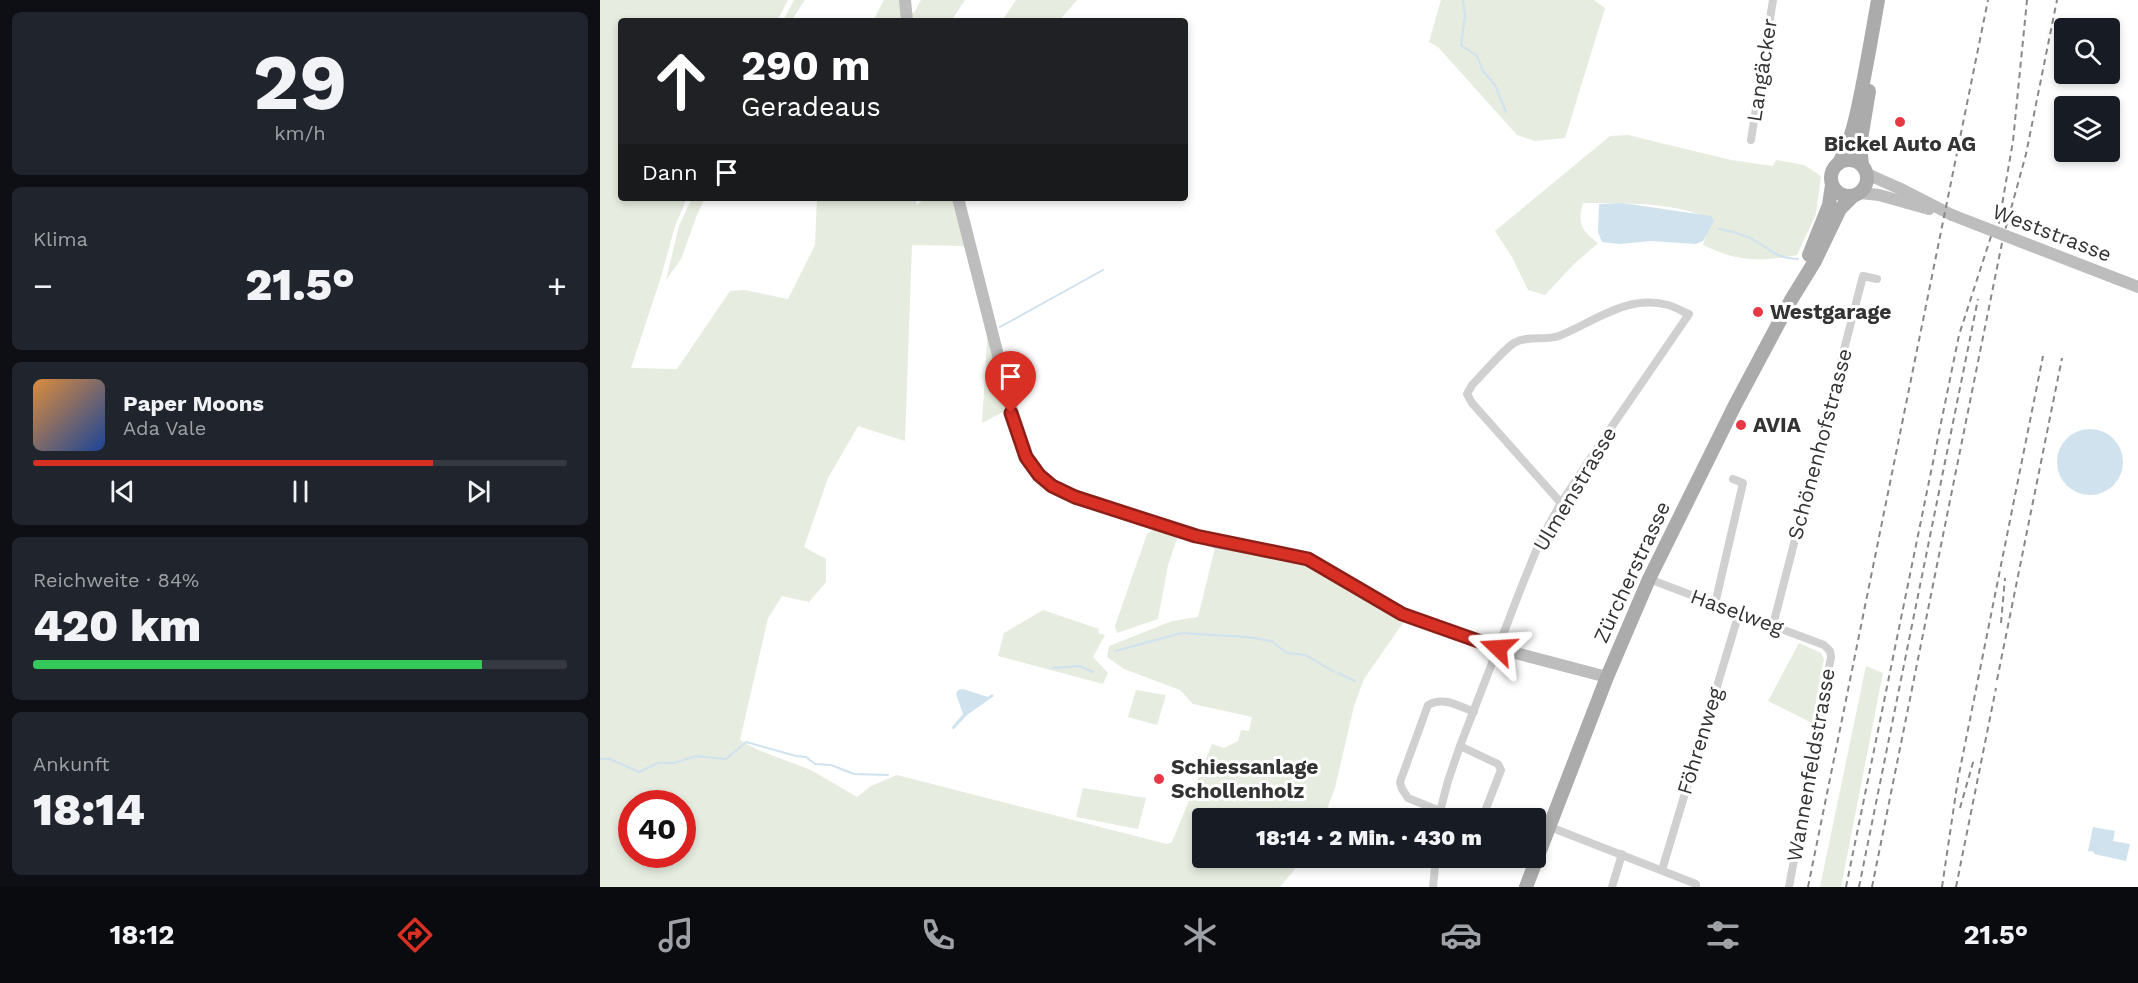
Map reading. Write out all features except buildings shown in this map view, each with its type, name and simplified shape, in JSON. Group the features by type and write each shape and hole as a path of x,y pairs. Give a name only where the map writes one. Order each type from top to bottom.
{"main road":[{"path":"1866,87 1849,144 1831,175 1832,185 1843,196 1857,195 1867,184 1860,146 1867,112 1866,87 1878,0"},
{"path":"1839,163 1851,160 1864,169"},
{"name":"Zürcherstrasse","path":"1799,285 1829,205 1832,185"},
{"name":"Zürcherstrasse","path":"1526,887 1607,677 1649,579 1731,413 1799,285 1815,261 1840,209 1857,195"}],"street":[{"path":"905,0 906,18"},
{"name":"Langäcker","path":"1751,141 1773,0"},
{"name":"Weststrasse","path":"1864,169 1952,215"},
{"name":"Weststrasse","path":"1857,195 1879,195 1952,215 2138,287"},
{"path":"959,201 1011,413 1026,457 1039,475 1052,486 1075,497 1215,542 1308,559 1402,614 1498,648 1607,677"},
{"name":"Schönenhofstrasse","path":"1773,625 1863,276 1877,279"},
{"name":"Ulmenstrasse","path":"1441,808 1461,746 1540,541 1561,503 1689,314 1667,305 1649,303 1623,306 1558,336 1542,340 1526,339 1514,343 1472,385 1467,394 1472,403 1561,503"},
{"path":"1715,604 1743,483 1733,479"},
{"name":"Haselweg","path":"1649,579 1824,645"},
{"name":"Föhrenweg","path":"1662,870 1739,613"},
{"name":"Wannenfeldstrasse","path":"1789,887 1831,657 1830,651 1824,645"},
{"name":"Ulmenstrasse","path":"1426,808 1408,798 1402,789 1402,774 1428,705 1440,700 1474,712"},
{"path":"1461,746 1498,764 1501,770 1486,808"},
{"path":"1550,826 1696,885"},
{"path":"1612,887 1622,854"},
{"path":"1433,887 1435,868"}],"shaded area":[{"path":"600,0 788,0 779,18 618,18 618,201 686,201 675,226 631,368 677,369 730,291 744,290 788,299 815,245 817,201 915,201 917,205 922,201 955,201 967,246 912,245 905,441 858,426 828,478 804,547 826,559 826,582 809,602 782,596 768,618 740,740 758,750 811,770 857,797 871,786 897,775 1167,844 1172,842 1212,744 1224,748 1238,741 1241,730 1249,731 1252,717 1193,704 1180,690 1124,669 1107,657 1109,646 1172,621 1198,617 1215,548 1300,563 1319,569 1405,620 1364,679 1354,706 1335,788 1327,808 1192,808 1192,868 1296,868 1280,887 600,887"},
{"path":"794,0 805,0 793,18 785,18"},
{"path":"884,0 903,0 904,18 875,18"},
{"path":"921,0 965,0 953,18 910,18 909,12 914,13"},
{"path":"1016,0 1077,0 1062,18 1004,18"},
{"path":"1441,0 1594,0 1605,8 1565,138 1535,141 1517,135 1438,47 1429,42"},
{"path":"1628,135 1731,160 1773,166 1776,160 1804,165 1821,176 1816,214 1797,255 1771,259 1749,259 1716,251 1703,245 1711,219 1681,209 1665,206 1583,203 1582,226 1598,243 1573,265 1545,295 1528,290 1512,257 1495,231 1610,136"},
{"path":"691,201 704,201 681,259 666,280 679,226"},
{"path":"988,327 1007,410 982,423"},
{"path":"1153,530 1178,536 1168,565 1158,619 1117,633 1115,626 1147,534"},
{"path":"1043,610 1099,629 1098,633 1105,635 1093,657 1108,673 1103,684 998,656 1004,633"},
{"path":"1799,643 1821,653 1824,659 1812,723 1768,701"},
{"path":"1866,666 1883,673 1841,887 1820,887"},
{"path":"1136,690 1166,695 1157,725 1128,717"},
{"path":"1083,788 1146,798 1138,829 1076,817"}],"water":[{"path":"1622,203 1711,216 1714,221 1703,241 1696,244 1651,241 1620,244 1602,242 1598,232 1599,204"},
{"path":"2090,429 2103,432 2113,439 2120,449 2123,462 2120,475 2113,485 2103,492 2090,495 2077,492 2067,485 2060,475 2057,462 2060,449 2067,439 2077,432"},
{"path":"963,689 988,697 992,694 994,696 967,715 953,730 952,727 963,714 956,694 958,690"},
{"path":"2093,827 2115,831 2113,841 2130,844 2126,861 2088,851"}],"waterway":[{"path":"1463,0 1465,16 1461,45 1477,56 1483,71 1495,85 1506,112"},
{"path":"1719,229 1751,238 1781,256 1798,259"},
{"path":"1000,327 1103,270"},
{"path":"1116,651 1181,633 1247,637 1271,641 1287,653 1306,655 1334,672"},
{"path":"1053,668 1080,666 1093,672"},
{"path":"1338,673 1355,681"},
{"path":"600,759 610,759 639,772 658,763 674,763 696,756 726,759 746,742 806,757 815,764 831,765 854,774 888,775"}],"railway":[{"path":"1808,887 1988,0"},
{"path":"1997,234 2013,141 2027,0"},
{"path":"1872,887 2003,238 2026,154 2057,0"},
{"path":"1846,887 1959,335 1995,224"},
{"path":"1859,887 1978,299"},
{"path":"1942,887 1958,779 2043,356"},
{"path":"1997,680 2062,358"},
{"path":"2001,623 2005,578"},
{"path":"1956,887 1996,688"},
{"path":"1960,808 1974,759"}],"place":[{"name":"Bickel Auto AG","path":"1900,122"},
{"name":"Westgarage","path":"1758,312"},
{"name":"AVIA","path":"1741,425"},
{"name":"Schiessanlage Schollenholz","path":"1159,779"}],"route":[{"path":"1011,413 1026,457 1039,475 1052,486 1075,497 1215,542 1308,559 1402,614 1498,648"}]}
